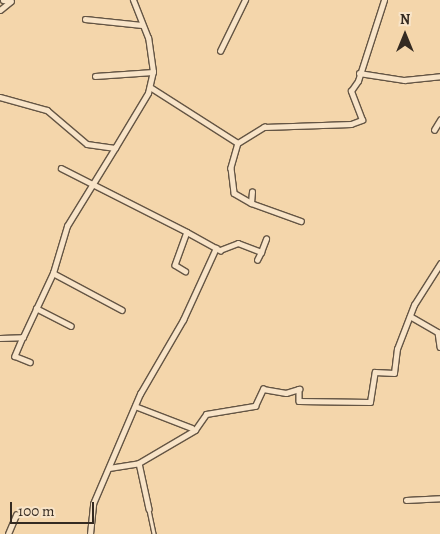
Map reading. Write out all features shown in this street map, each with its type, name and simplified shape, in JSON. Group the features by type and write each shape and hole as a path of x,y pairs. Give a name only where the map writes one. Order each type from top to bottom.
{"street":[{"path":"3,0 11,1"},
{"path":"30,362 15,357 53,273 67,226 150,87 153,72 142,25 132,0"},
{"path":"220,51 245,0"},
{"path":"301,221 250,203 231,188 231,168 238,143 264,127 351,124 362,120 351,91 384,0"},
{"path":"0,10 11,1"},
{"path":"85,19 142,25"},
{"path":"95,76 153,72"},
{"path":"359,73 404,80 440,76"},
{"path":"150,87 238,143"},
{"path":"0,97 47,110 87,144 115,148"},
{"path":"434,130 440,120"},
{"path":"61,168 94,183 216,248 238,243 260,252"},
{"path":"250,203 252,192"},
{"path":"185,271 175,265 187,232"},
{"path":"258,260 266,239"},
{"path":"90,534 93,504 135,406 183,320 216,248"},
{"path":"109,468 138,463 194,430 206,414 258,404 263,389 286,393 299,389 300,401 370,402 375,372 394,373 397,349 410,316 440,264"},
{"path":"53,273 122,310"},
{"path":"36,308 70,326"},
{"path":"410,316 438,332 440,347"},
{"path":"0,338 23,337"},
{"path":"135,406 192,428"},
{"path":"138,463 149,509"},
{"path":"406,500 440,498"},
{"path":"8,534 16,514"}],"lane":[{"path":"149,509 154,534"}]}
